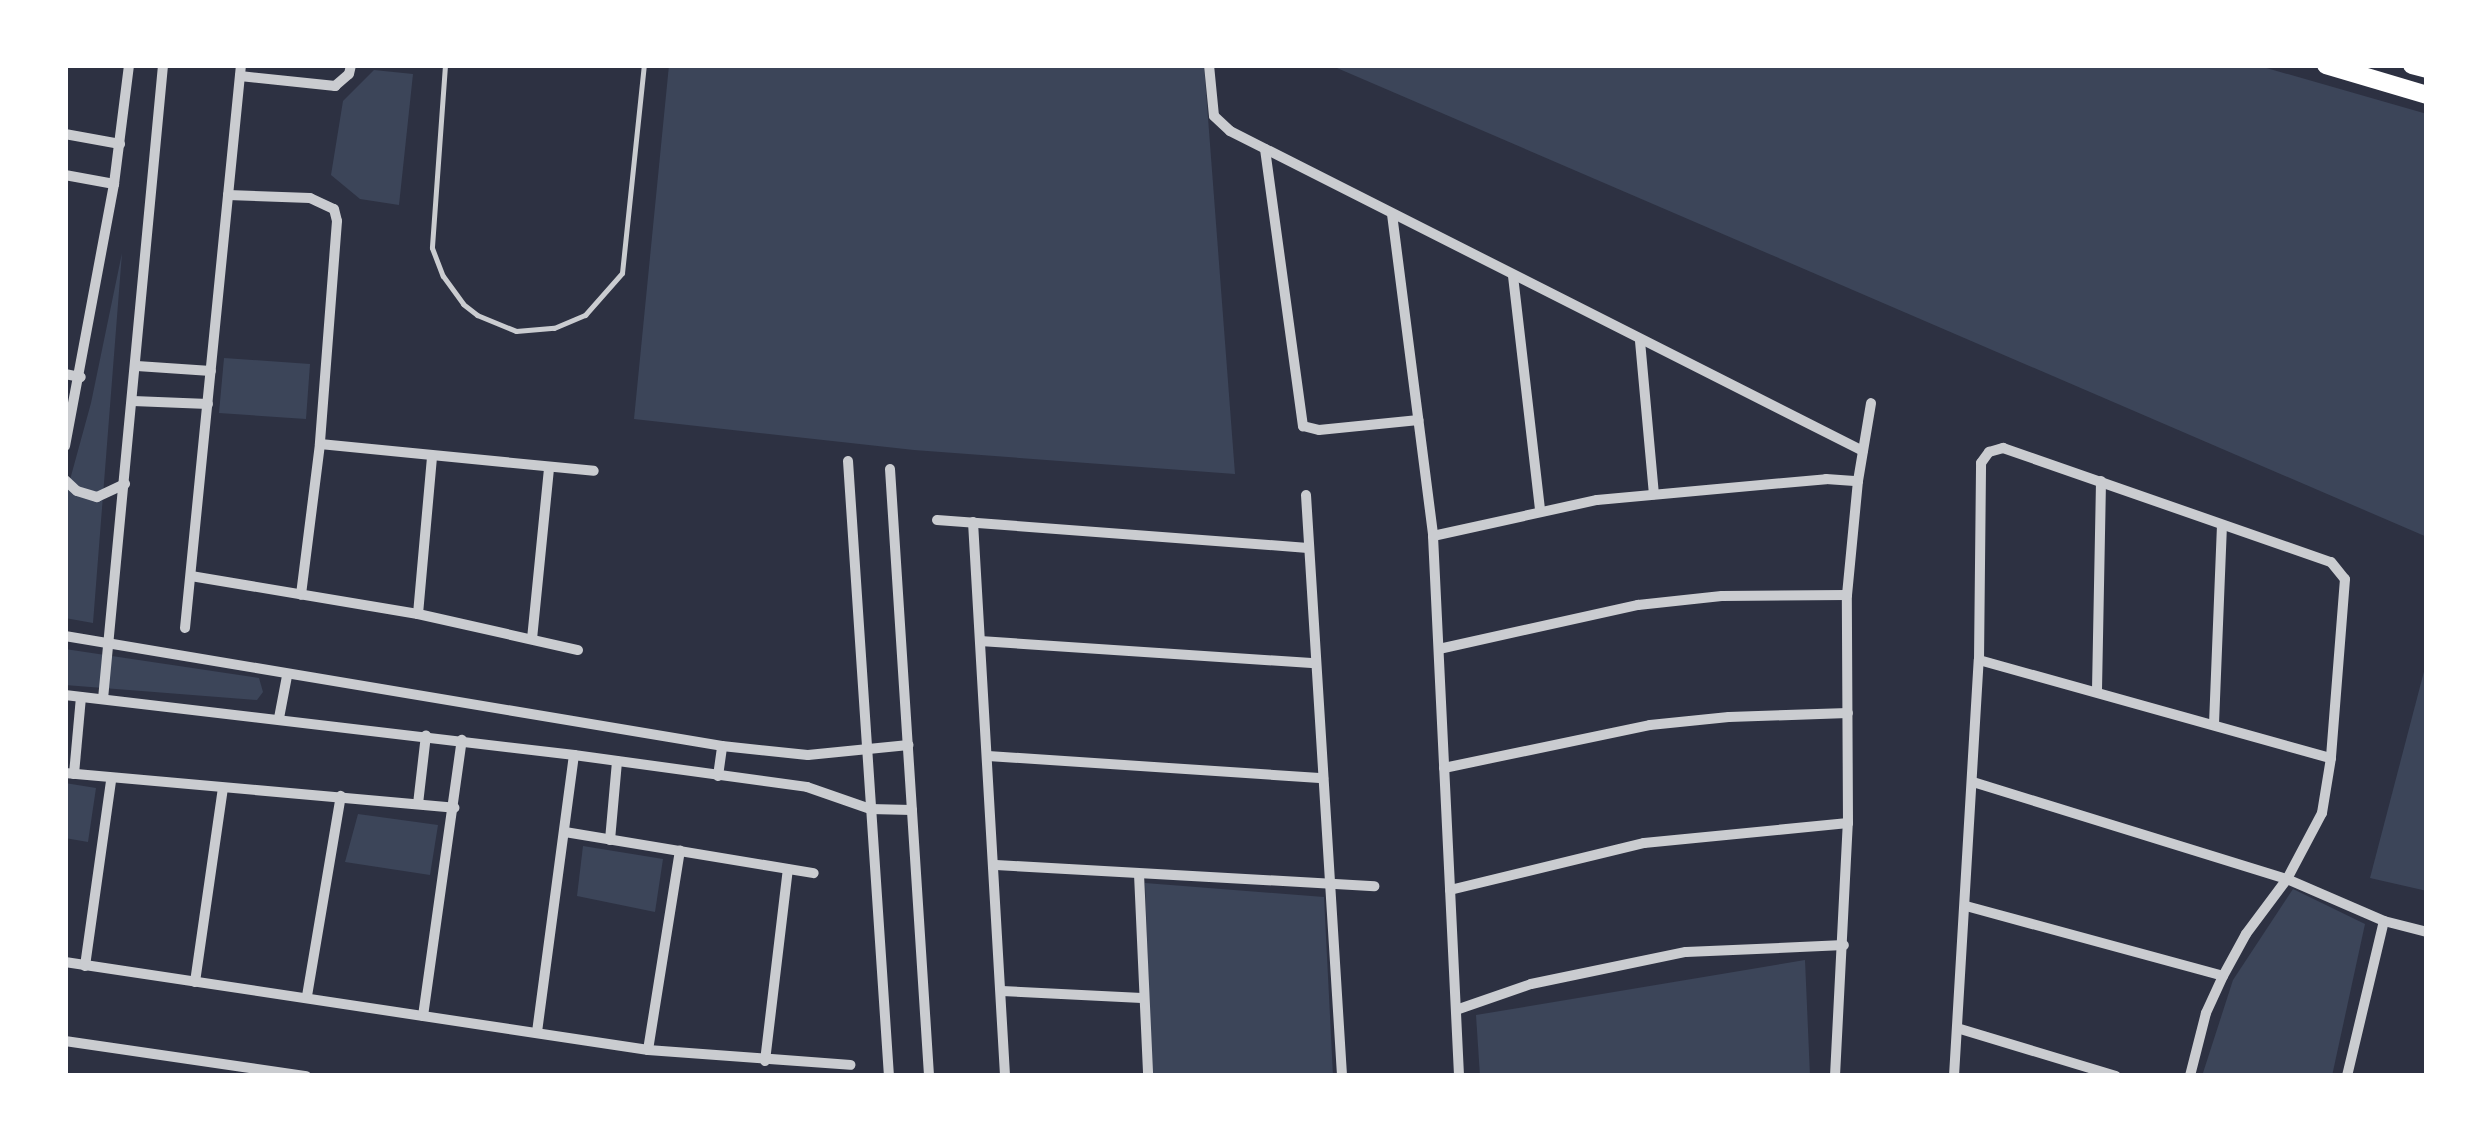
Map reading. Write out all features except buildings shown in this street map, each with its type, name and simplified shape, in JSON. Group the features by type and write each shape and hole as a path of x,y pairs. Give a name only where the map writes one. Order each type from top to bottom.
{"main road":[{"path":"2326,65 2427,95"},
{"path":"2412,65 2427,69"}],"street":[{"path":"65,446 81,377 114,184 129,65"},
{"path":"103,699 163,65"},
{"path":"186,628 240,70 335,86 350,74 352,65"},
{"path":"1209,65 1218,122 1512,276 1863,451"},
{"path":"2348,72 2427,86"},
{"path":"65,134 120,144"},
{"path":"1264,149 1303,426 1320,430 1418,420"},
{"path":"65,174 114,184"},
{"path":"228,196 310,198 334,209 338,235 320,444 301,595"},
{"path":"1392,214 1434,536 1459,1076"},
{"path":"1512,276 1540,510"},
{"path":"1640,341 1654,494"},
{"path":"136,366 211,371"},
{"path":"65,374 81,377"},
{"path":"133,401 208,404"},
{"path":"1835,1076 1848,823 1847,595 1858,481 1871,404"},
{"path":"320,444 594,471"},
{"path":"1954,1076 1979,660 1981,463 1989,452 2003,448 2331,562 2345,579 2332,758 2322,813 2286,879 2246,934 2223,976 2206,1013 2190,1076"},
{"path":"418,614 432,456"},
{"path":"848,461 889,1076"},
{"path":"532,639 549,468"},
{"path":"890,470 929,1076"},
{"path":"1434,536 1540,510 1654,494 1826,479 1858,481"},
{"path":"65,480 77,492 98,496 125,483"},
{"path":"2097,690 2100,481"},
{"path":"1306,495 1342,1076"},
{"path":"937,520 1308,548"},
{"path":"973,522 996,865 1005,1076"},
{"path":"2214,724 2222,525"},
{"path":"190,576 418,614 578,650"},
{"path":"1438,649 1638,606 1722,596 1847,595"},
{"path":"65,636 722,746 808,755 909,744"},
{"path":"980,641 1315,663"},
{"path":"1979,660 2332,758"},
{"path":"279,718 287,676"},
{"path":"65,696 426,735 806,787 870,809 912,810"},
{"path":"81,697 69,774 454,808"},
{"path":"1444,768 1650,725 1729,717 1848,714"},
{"path":"418,804 426,735"},
{"path":"423,1016 462,740"},
{"path":"718,776 722,746"},
{"path":"537,1032 574,755"},
{"path":"988,756 1323,778"},
{"path":"610,840 617,761"},
{"path":"84,966 111,780"},
{"path":"1972,782 2286,879 2384,921 2427,932"},
{"path":"195,982 223,788"},
{"path":"307,996 341,796"},
{"path":"1450,890 1644,843 1848,823"},
{"path":"565,832 814,873"},
{"path":"648,1050 680,851"},
{"path":"996,865 1374,886"},
{"path":"765,1061 788,869"},
{"path":"1138,874 1148,1076"},
{"path":"1966,906 2223,976"},
{"path":"2347,1076 2384,921"},
{"path":"1456,1010 1550,980 1666,955 1765,945 1844,945"},
{"path":"65,962 648,1050 850,1066"},
{"path":"1002,991 1142,998"},
{"path":"1957,1028 2116,1076"},
{"path":"65,1040 306,1076"}],"lane":[{"path":"445,65 430,214 432,248 443,276 464,304 487,320 516,331 554,328 585,314 622,273 644,65"}],"shaded area":[{"path":"669,65 1204,65 1235,474 914,450 634,419"},
{"path":"1330,65 2256,65 2427,114 2427,537"},
{"path":"374,70 413,74 399,205 360,199 331,175 343,101"},
{"path":"122,253 93,623 65,618 65,498 91,403"},
{"path":"224,358 310,364 306,419 219,413"},
{"path":"65,649 259,678 263,692 257,700 65,685"},
{"path":"2427,660 2427,891 2370,878"},
{"path":"65,783 96,788 88,842 65,838"},
{"path":"358,814 438,825 430,875 345,862"},
{"path":"583,846 663,859 655,912 577,896"},
{"path":"1145,883 1324,897 1333,1076 1152,1076"},
{"path":"2293,889 2365,924 2332,1076 2202,1076 2233,980"},
{"path":"1805,960 1810,1076 1480,1076 1476,1015"}]}
